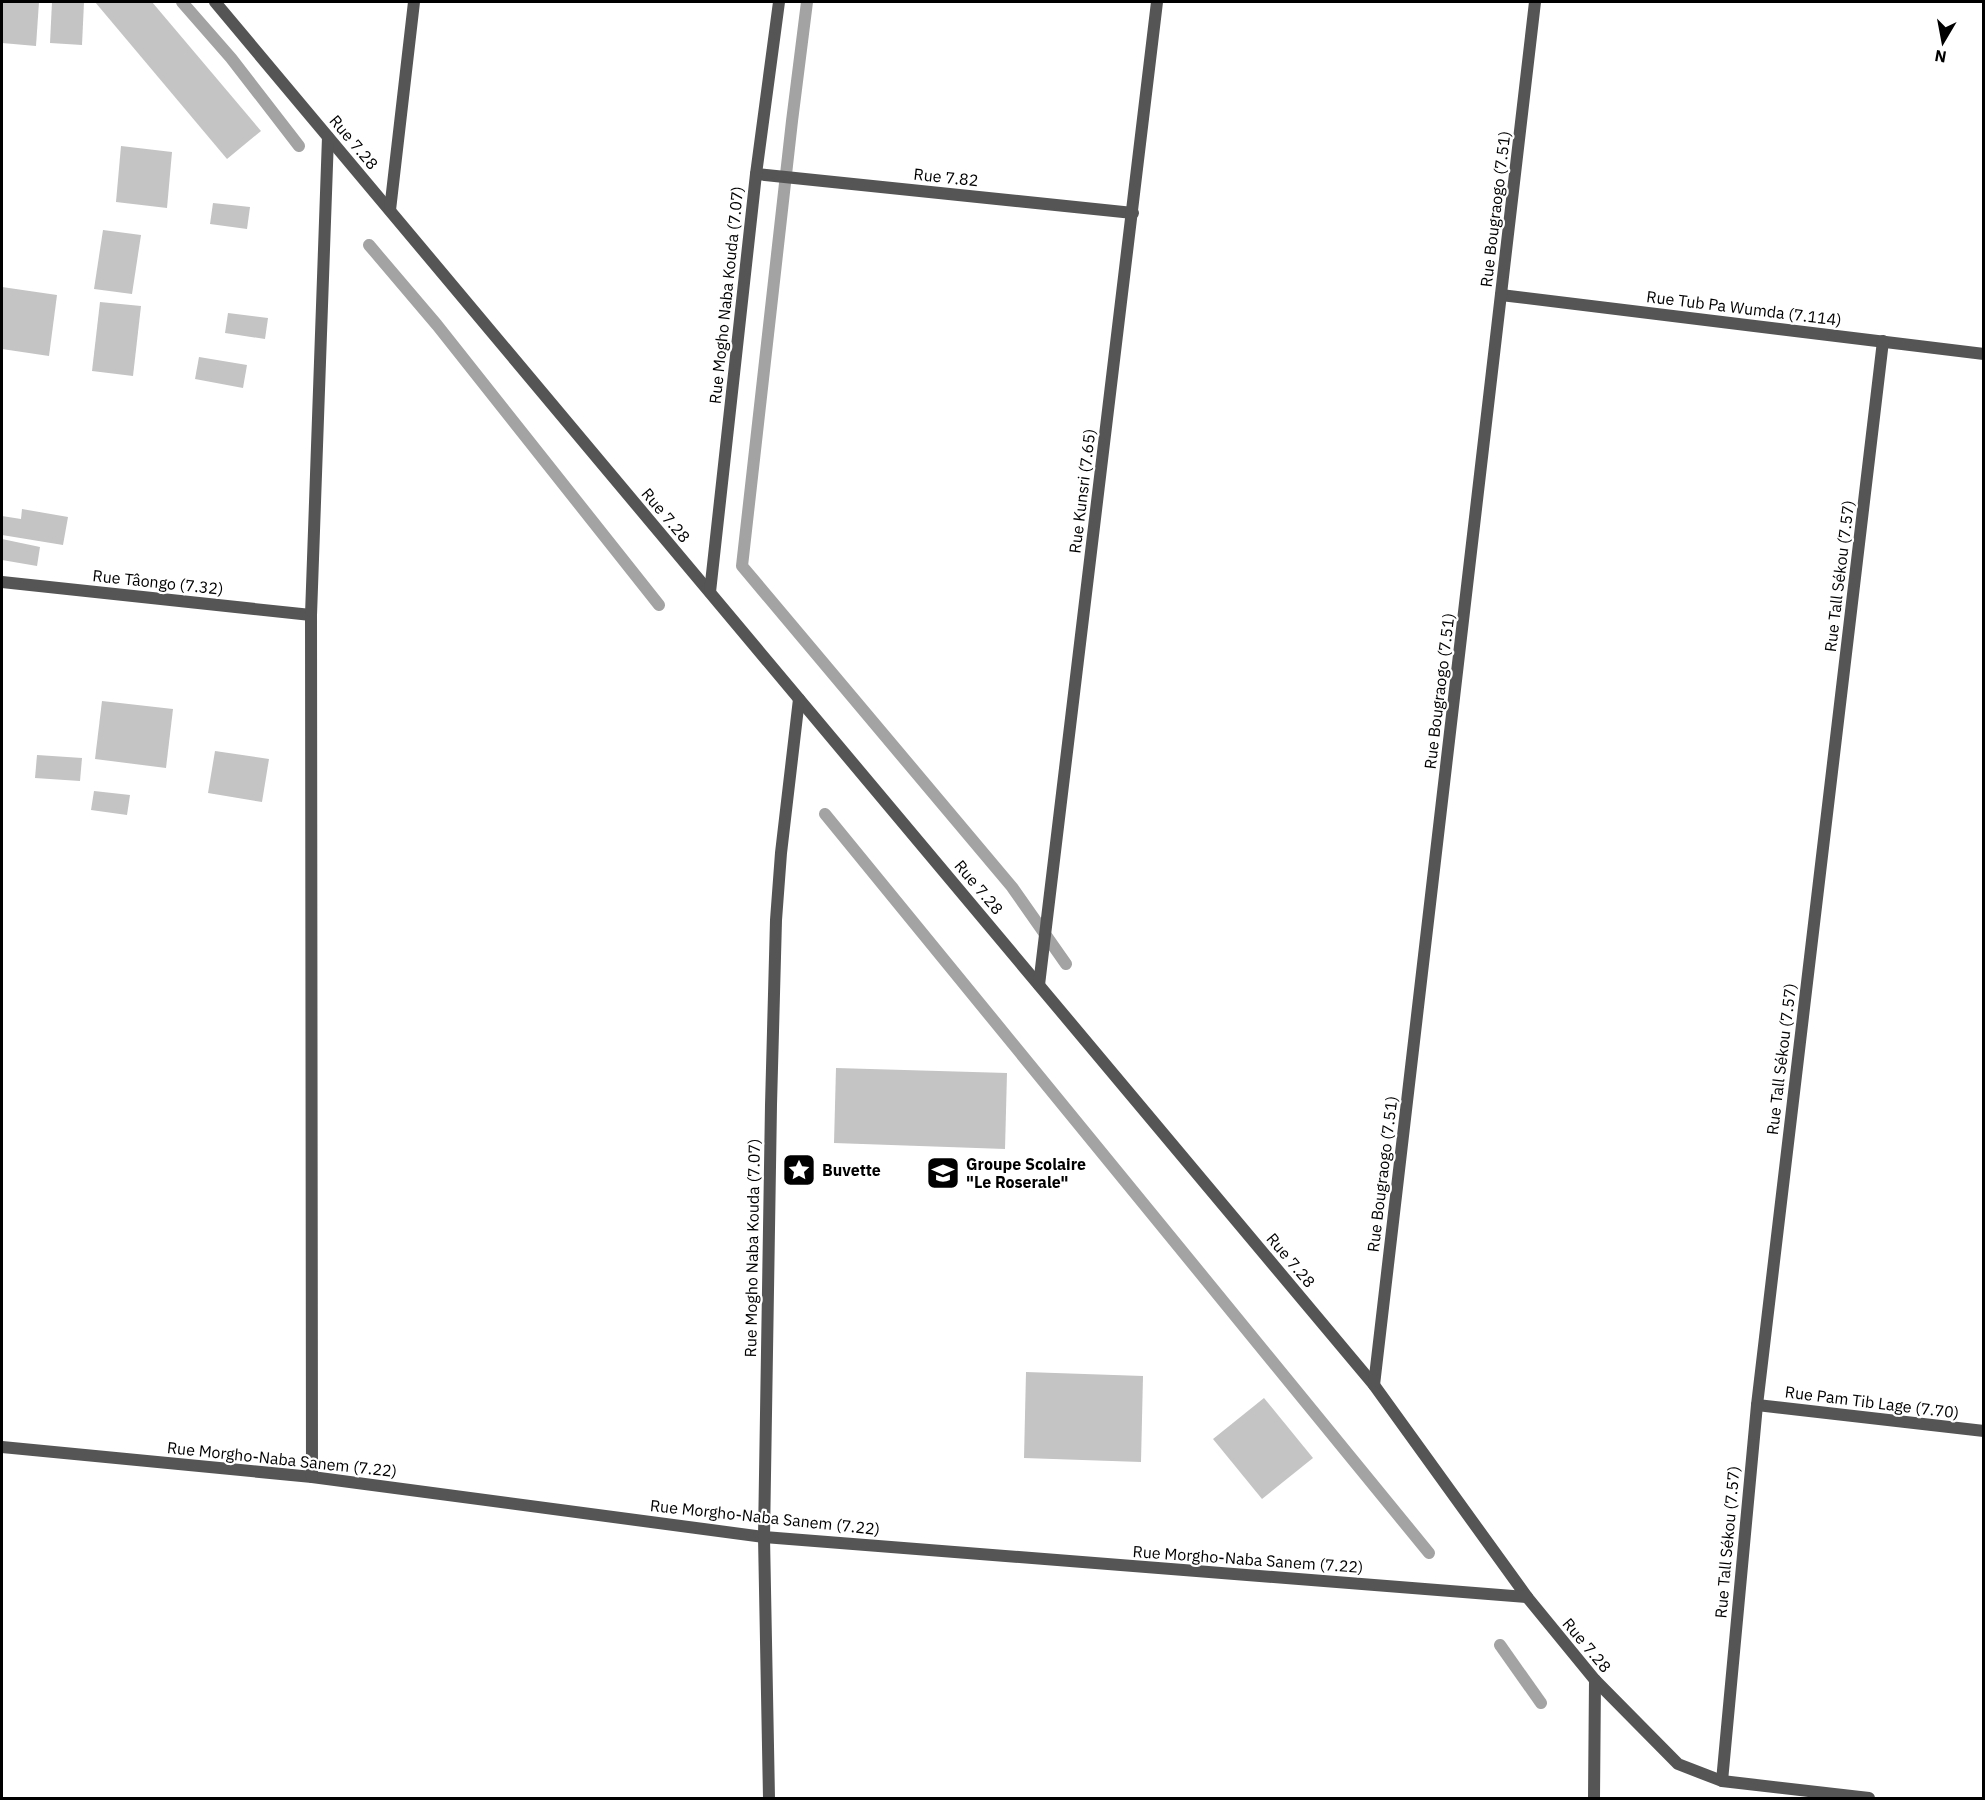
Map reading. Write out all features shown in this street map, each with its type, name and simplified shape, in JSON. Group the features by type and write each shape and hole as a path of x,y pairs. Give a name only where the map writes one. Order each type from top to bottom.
{"street":[{"name":"Rue 7.28","path":"215,2 1374,1385 1527,1597 1595,1680 1678,1764 1722,1781 1869,1798"},
{"path":"390,210 414,2"},
{"name":"Rue Mogho Naba Kouda (7.07)","path":"710,592 756,174 779,2"},
{"name":"Rue Kunsri (7.65)","path":"1039,985 1157,2"},
{"name":"Rue Bougraogo (7.51)","path":"1374,1385 1535,2"},
{"path":"312,1477 311,615 328,137"},
{"name":"Rue 7.82","path":"756,174 1133,213"},
{"name":"Rue Tub Pa Wumda (7.114)","path":"1502,295 1983,354"},
{"name":"Rue Tall Sékou (7.57)","path":"1722,1781 1756,1405 1883,341"},
{"name":"Rue Tâongo (7.32)","path":"2,582 311,615"},
{"name":"Rue Mogho Naba Kouda (7.07)","path":"769,1798 764,1537 771,1105 777,920 786,796 799,699"},
{"name":"Rue Pam Tib Lage (7.70)","path":"1756,1405 1983,1431"},
{"name":"Rue Morgho-Naba Sanem (7.22)","path":"2,1447 312,1477 764,1537 1527,1597"},
{"path":"1594,1798 1595,1680"}],"building":[{"path":"2,2 39,2 36,46 2,43"},
{"path":"52,2 84,2 82,45 50,43"},
{"path":"95,2 152,2 261,131 227,159"},
{"path":"121,146 172,152 167,208 116,202"},
{"path":"213,203 250,207 247,229 210,224"},
{"path":"103,230 141,235 132,294 94,289"},
{"path":"2,287 57,295 49,356 2,349"},
{"path":"100,302 141,306 133,376 92,371"},
{"path":"228,313 268,318 265,339 225,333"},
{"path":"199,357 247,365 243,388 195,379"},
{"path":"22,509 68,517 63,545 2,535 2,516 21,519"},
{"path":"2,539 40,547 37,566 2,560"},
{"path":"102,701 173,709 166,768 95,759"},
{"path":"215,751 269,759 262,802 208,793"},
{"path":"37,755 82,758 80,781 35,778"},
{"path":"94,791 130,795 127,815 91,810"},
{"path":"836,1068 1007,1073 1005,1149 834,1143"},
{"path":"1026,1372 1143,1376 1141,1462 1024,1458"},
{"path":"1264,1398 1313,1458 1262,1499 1213,1439"}],"waterway":[{"path":"182,2 231,58 299,146"},
{"path":"807,2 742,566 1012,887 1066,964"},
{"path":"369,245 437,325 659,605"},
{"path":"825,814 1429,1553"},
{"path":"1500,1645 1541,1703"}],"place":[{"name":"Buvette","path":"799,1170"},
{"name":"Groupe Scolaire \"Le Roserale\"","path":"943,1173"}]}
